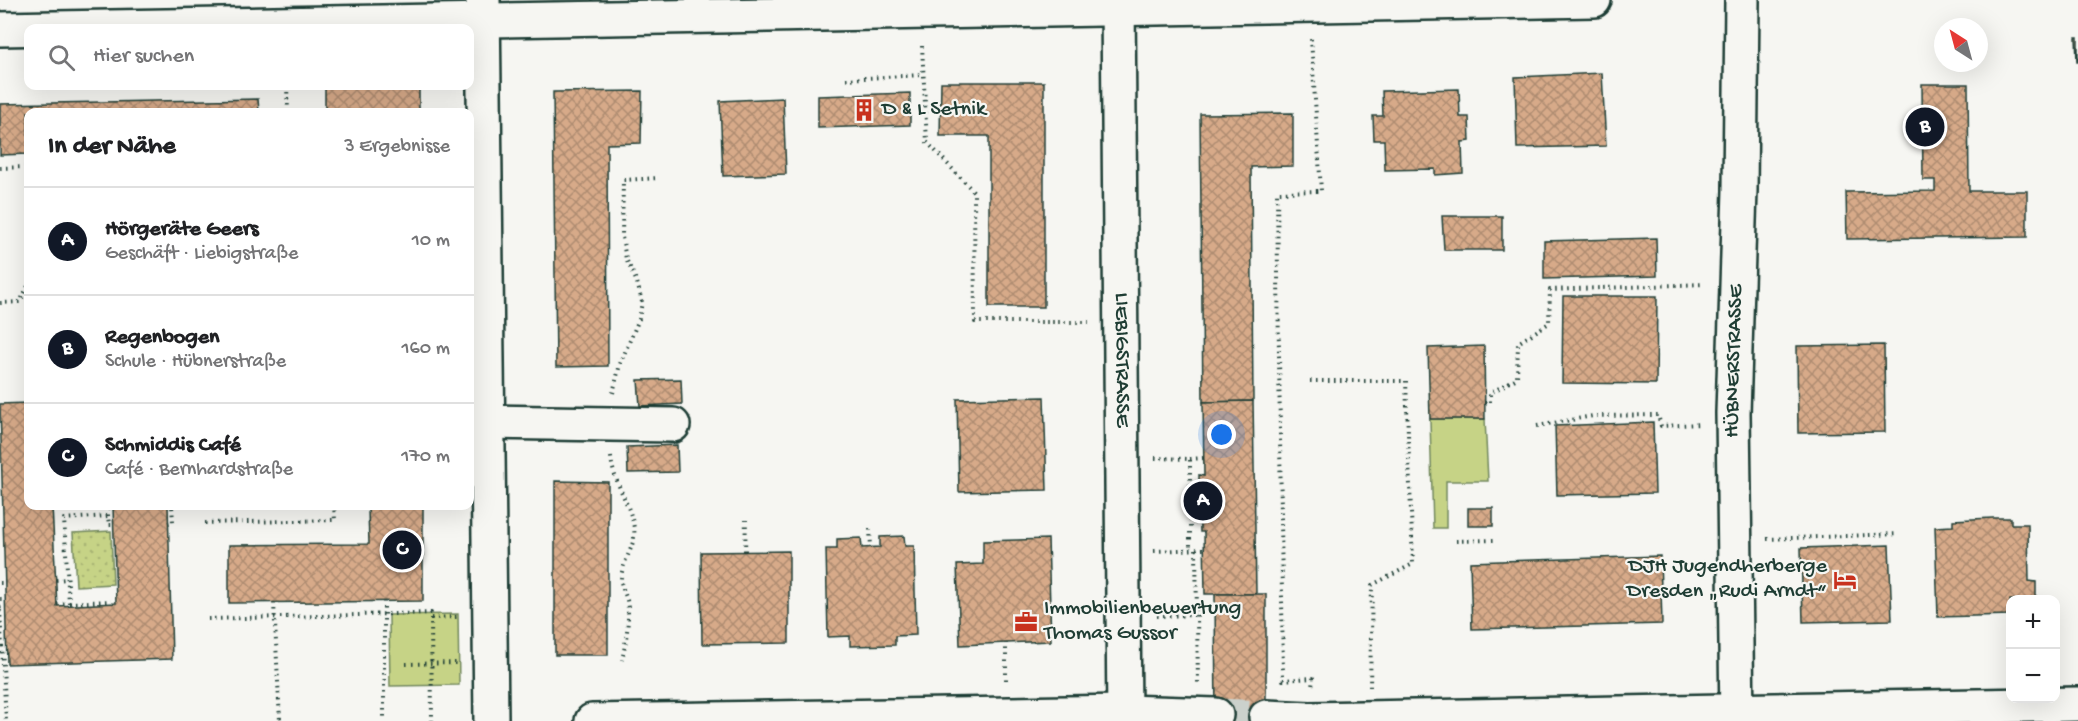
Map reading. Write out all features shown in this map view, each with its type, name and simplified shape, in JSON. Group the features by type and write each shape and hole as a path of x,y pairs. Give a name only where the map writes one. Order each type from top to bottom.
{"street":[{"path":"127,24 483,10 920,12 1118,4 1308,5 1594,0"},
{"name":"HÜBNERSTRASSE","path":"1737,716 1733,422 1742,0"},
{"name":"LIEBIGSTRASSE","path":"1118,4 1124,716"},
{"path":"483,10 491,721"},
{"path":"0,29 24,28"},
{"path":"488,422 673,425"},
{"path":"1266,717 1310,719 1737,716 2078,704"},
{"path":"592,721 1207,714"}],"path":[{"path":"1308,5 1321,191 1277,192 1283,680 1313,678 1310,719"},
{"path":"920,12 927,142 974,192 975,322 1121,322"},
{"path":"846,79 923,75"},
{"path":"287,90 288,108"},
{"path":"0,168 24,167"},
{"path":"1485,403 1490,403 1490,393 1517,378 1518,343 1550,323 1550,290 1737,283"},
{"path":"0,303 20,302 24,294"},
{"path":"1310,381 1406,381 1413,564 1372,585 1370,718"},
{"path":"1537,426 1593,416 1658,415 1661,426 1733,422"},
{"path":"1122,458 1204,458"},
{"path":"1190,459 1190,549"},
{"path":"108,510 109,525 114,525"},
{"path":"168,523 173,522 171,510"},
{"path":"206,524 334,520 334,510"},
{"path":"69,603 64,519 108,516"},
{"path":"745,551 746,520"},
{"path":"870,529 871,547"},
{"path":"1735,540 1898,534"},
{"path":"1456,541 1494,540"},
{"path":"1196,549 1196,592 1207,714"},
{"path":"1123,553 1205,549"},
{"path":"56,580 67,579"},
{"path":"57,604 111,601"},
{"path":"384,601 384,721"},
{"path":"274,603 280,721"},
{"path":"2,608 6,721"},
{"path":"208,619 431,613 432,721"},
{"path":"431,618 490,615"},
{"path":"1123,616 1198,615"},
{"path":"1006,643 1006,655"},
{"path":"406,664 491,663"}],"green space":[{"path":"1430,419 1485,419 1488,481 1446,481 1446,528 1433,528"},
{"path":"111,531 113,584 76,586 73,533"},
{"path":"458,614 459,685 390,686 389,615"}],"building":[{"path":"2076,37 2078,37 2078,62 2077,62"},
{"path":"1602,73 1606,146 1517,148 1515,77"},
{"path":"941,82 1044,82 1044,307 989,307 989,136 940,136"},
{"path":"1922,84 1968,84 1969,191 2027,191 2027,237 1847,239 1846,192 1935,191 1935,180 1923,180"},
{"path":"1459,89 1460,117 1469,117 1470,141 1462,142 1463,173 1435,175 1435,169 1385,170 1384,140 1374,140 1373,116 1383,116 1382,91"},
{"path":"325,90 419,90 419,108 325,108"},
{"path":"642,91 641,143 607,144 608,366 556,367 553,92"},
{"name":"D & L Setnik","path":"910,93 910,125 818,128 818,96"},
{"path":"783,98 786,174 723,176 720,101"},
{"path":"258,99 259,108 24,108 24,154 0,155 0,104"},
{"path":"1293,113 1293,166 1251,167 1253,401 1203,402 1200,114"},
{"path":"1442,216 1502,216 1502,250 1444,250"},
{"path":"1656,238 1657,276 1544,279 1544,241"},
{"path":"1563,296 1657,296 1656,384 1562,383"},
{"path":"1884,345 1885,432 1798,433 1797,346"},
{"path":"1484,346 1485,419 1430,419 1428,348"},
{"path":"681,379 682,404 640,406 638,380"},
{"path":"1044,397 1047,490 959,492 957,399"},
{"path":"1253,401 1256,594 1205,594 1204,532 1200,532 1199,475 1204,476 1203,402"},
{"path":"24,403 24,510 52,510 57,606 116,603 113,510 168,510 172,659 7,664 0,404"},
{"path":"1653,422 1655,493 1557,495 1555,426"},
{"path":"677,445 678,472 628,473 627,447"},
{"path":"555,481 608,482 608,655 555,655"},
{"path":"1468,508 1493,508 1493,526 1468,526"},
{"path":"368,510 423,510 423,601 229,603 229,545 369,544"},
{"path":"2011,518 2011,524 2028,524 2029,581 2036,582 2036,595 2006,595 2006,615 1938,617 1935,527 1953,526 1953,520"},
{"path":"904,536 905,546 914,546 916,635 895,636 895,645 850,646 850,636 828,637 826,549 837,549 837,539 861,538 862,548 880,547 880,537"},
{"path":"1048,539 1051,641 960,645 957,565 983,564 983,541"},
{"path":"1889,545 1892,620 1803,622 1801,548"},
{"path":"789,551 789,643 702,644 701,552"},
{"path":"1660,556 1662,624 1472,629 1470,562"},
{"path":"1215,594 1266,594 1266,721 1216,721"}],"tunnel":[{"path":"1216,715 1266,717"}],"place":[{"name":"D & L Setnik","path":"864,110"},
{"name":"Regenbogen","path":"1925,127"},
{"name":"Hörgeräte Geers","path":"1203,501"},
{"name":"Schmiddis Café","path":"402,550"},
{"name":"DJH Jugendherberge Dresden „Rudi Arndt“","path":"1845,580"},
{"name":"Immobilienbewertung Thomas Gussor","path":"1026,622"}]}
